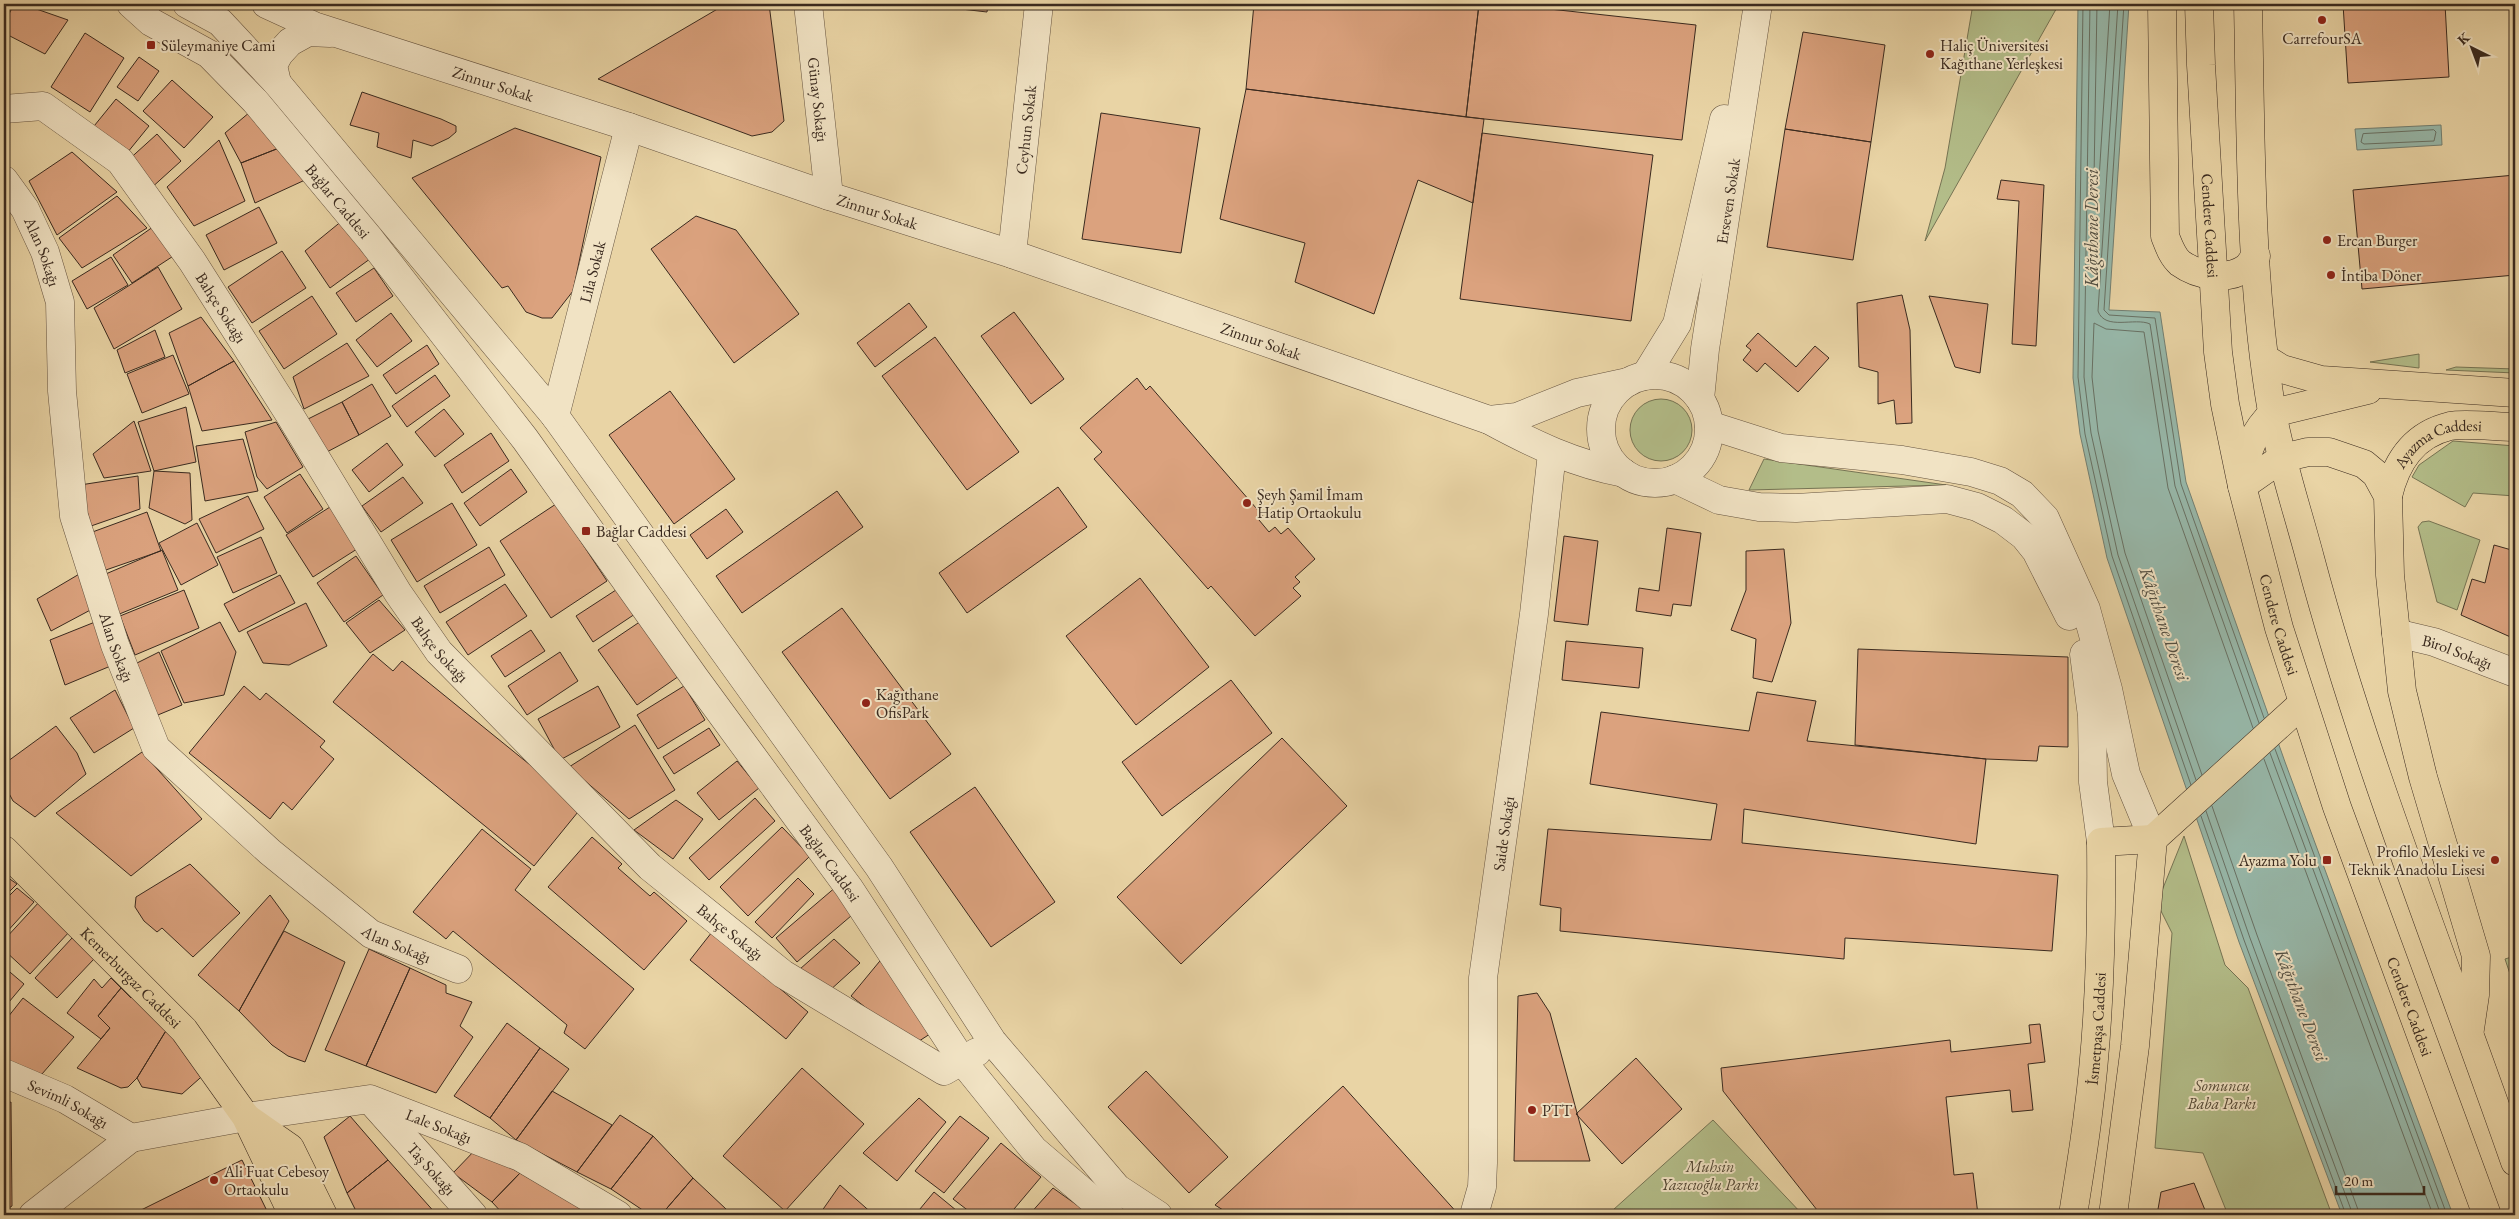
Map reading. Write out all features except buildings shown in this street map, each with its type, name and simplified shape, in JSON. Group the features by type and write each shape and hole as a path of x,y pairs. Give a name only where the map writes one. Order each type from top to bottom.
{"main road":[{"path":"2162,4 2165,236 2171,252 2180,263 2198,272 2227,276 2247,268 2256,256"},
{"name":"Cendere Caddesi","path":"2199,4 2218,352 2225,404 2242,486 2279,628 2302,704 2337,807 2487,1215"},
{"path":"2248,4 2252,210 2272,413 2282,458 2327,620 2363,738 2515,1162"},
{"path":"2266,359 2307,378 2515,393"},
{"path":"2242,486 2246,456 2251,442 2261,424 2272,413 2352,396 2386,384"},
{"name":"Ayazma Caddesi","path":"2388,496 2393,475 2407,450 2423,438 2450,426 2515,427"},
{"path":"2242,486 2282,458 2308,452 2329,452 2352,458 2364,464 2376,474 2388,496 2390,575 2404,700 2423,777 2476,956 2475,995 2470,1033"},
{"path":"2101,842 2153,838 2302,704"},
{"path":"2113,1215 2135,1046 2153,838"},
{"name":"İsmetpaşa Caddesi","path":"2073,1215 2088,1113 2098,993 2102,903 2101,842"},
{"name":"Kemerburgaz Caddesi","path":"4,850 184,1030 246,1118 293,1215"},
{"name":"Kemerburgaz Caddesi","path":"246,1118 290,1148 323,1215"}],"street":[{"name":"Bağlar Caddesi","path":"131,4 151,22 209,54 254,101 376,247 525,439 695,678 849,888 963,1062 1034,1150 1110,1215"},
{"name":"Bağlar Caddesi","path":"187,4 219,13 555,416 879,868 992,1041 1118,1188 1158,1215"},
{"name":"Zinnur Sokak","path":"266,4 336,34 629,127 829,196 1012,254 1489,420"},
{"name":"Günay Sokağı","path":"808,4 829,196"},
{"name":"Ceyhun Sokak","path":"1012,254 1038,4"},
{"name":"Erseven Sokak","path":"1637,379 1677,324 1726,108 1741,4"},
{"name":"Erseven Sokak","path":"1700,399 1705,349 1758,4"},
{"path":"277,83 273,65 279,54 290,42 308,32 336,34"},
{"name":"Bahçe Sokağı","path":"4,109 43,106 120,161 192,261 291,417 398,592 439,652 650,867 783,974 944,1071 963,1062 992,1041"},
{"name":"Lila Sokak","path":"555,416 629,127"},
{"name":"Alan Sokağı","path":"4,180 25,209 45,252 60,302 62,391 74,516 116,645 156,748 270,852 371,934 458,969"},
{"path":"1663,376 1680,381 1691,389 1700,399 1709,425 1704,451 1697,463 1675,479 1658,483 1640,481 1624,473 1594,468 1552,453 1489,420 1517,418 1577,393 1637,379 1663,376"},
{"path":"1624,473 1611,460 1604,444 1601,426 1605,409 1614,394 1637,379"},
{"path":"1709,425 1781,448 1902,460 1971,472 2000,481 2022,494 2045,518 2086,609 2108,689 2126,774 2153,838"},
{"name":"Saide Sokağı","path":"1474,1215 1482,1187 1484,1163 1483,978 1534,614 1552,453"},
{"path":"1675,479 1719,500 1759,507 1796,508 1947,500 1977,507 2004,520 2024,536 2036,550 2063,600 2084,652 2092,716 2093,782 2101,842"},
{"name":"Birol Sokağı","path":"2396,633 2434,642 2515,673"},
{"name":"Sevimli Sokağı","path":"4,1073 65,1099 131,1138"},
{"name":"Lale Sokağı","path":"246,1118 370,1100 520,1157 618,1215"},
{"name":"Taş Sokağı","path":"370,1100 473,1215"},
{"name":"Sevimli Sokağı","path":"33,1215 131,1138 246,1118"}],"green space":[{"path":"1973,4 2059,4 1925,241 1945,168"},
{"path":"2419,354 2419,368 2370,362"},
{"path":"2456,367 2515,369 2515,373 2446,370"},
{"path":"1661,399 1678,404 1683,408 1687,413 1692,430 1687,447 1683,452 1678,456 1661,461 1644,456 1639,452 1635,447 1630,430 1635,413 1639,408 1644,404"},
{"path":"2453,441 2515,446 2515,496 2473,493 2465,507 2412,477 2419,465"},
{"path":"1764,459 1946,485 1749,490"},
{"path":"2429,521 2480,540 2457,610 2437,602 2418,527 2422,522"},
{"name":"Somuncu Baba Parkı","path":"2184,836 2225,965 2248,988 2332,1215 2228,1215 2203,1153 2155,1148 2172,933 2157,903"},
{"path":"2515,956 2515,989 2505,959"},
{"name":"Muhsin Yazıcıoğlu Parkı","path":"1713,1120 1803,1215 1619,1215 1613,1210"}],"water":[{"name":"Kâğıthane Deresi","path":"2078,4 2129,4 2109,310 2160,312 2186,482 2285,762 2453,1215 2342,1215 2239,942 2107,558 2080,434 2073,378"},
{"path":"2441,125 2442,145 2357,150 2355,129"}],"place":[{"name":"CarrefourSA","path":"2322,20"},
{"name":"Süleymaniye Cami","path":"151,45"},
{"name":"Haliç Üniversitesi Kağıthane Yerleşkesi","path":"1930,54"},
{"name":"Ercan Burger","path":"2327,240"},
{"name":"İntiba Döner","path":"2331,275"},
{"name":"Şeyh Şamil İmam Hatip Ortaokulu","path":"1247,503"},
{"name":"Bağlar Caddesi","path":"586,531"},
{"name":"Kağıthane OfisPark","path":"866,703"},
{"name":"Ayazma Yolu","path":"2327,860"},
{"name":"Profilo Mesleki ve Teknik Anadolu Lisesi","path":"2495,860"},
{"name":"PTT","path":"1532,1110"},
{"name":"Ali Fuat Cebesoy Ortaokulu","path":"214,1180"}]}
